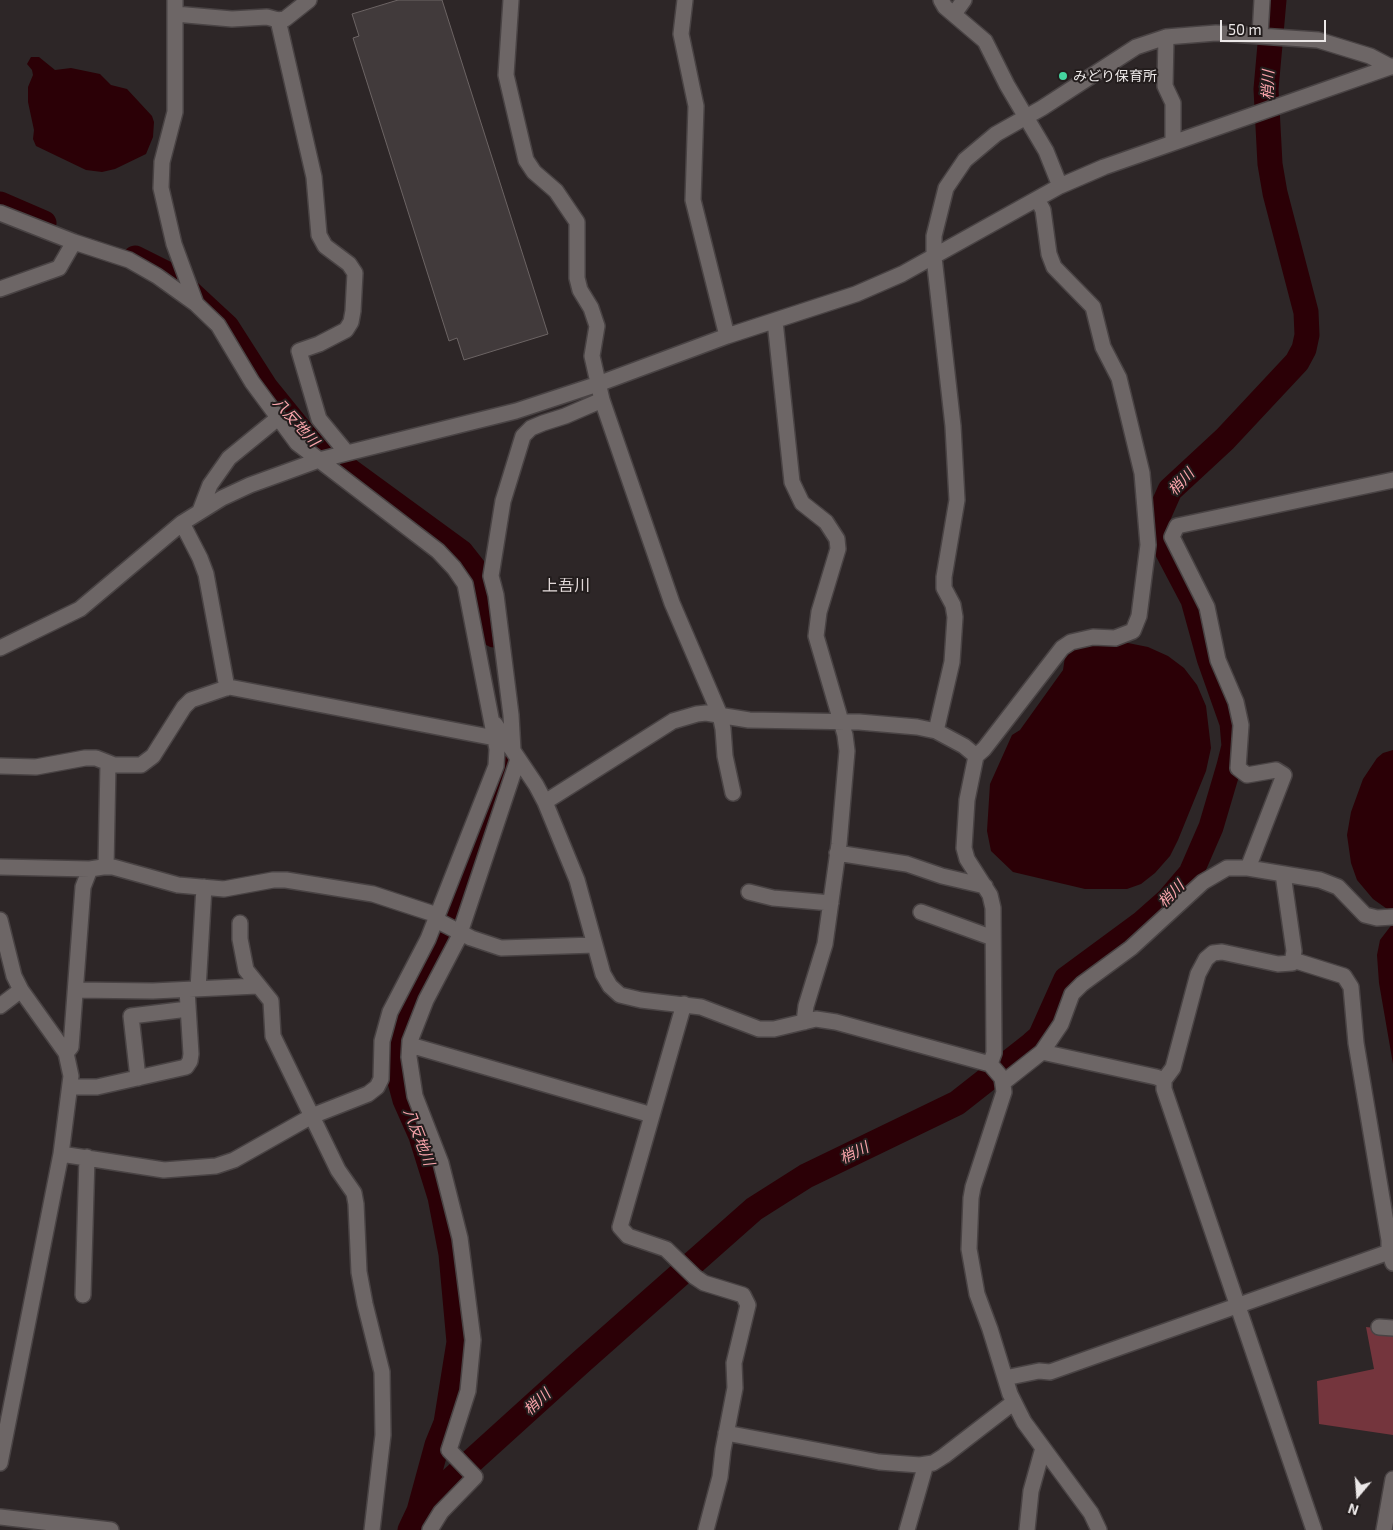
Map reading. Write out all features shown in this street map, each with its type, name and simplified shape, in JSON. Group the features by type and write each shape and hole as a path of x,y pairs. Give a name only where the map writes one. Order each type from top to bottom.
{"street":[{"path":"196,304 174,244 161,188 162,162 175,112 175,7 232,19 266,17 278,20 285,19 309,0"},
{"path":"511,0 506,75 526,160 534,172 556,191 577,222 576,278 597,326 592,356 602,400 672,603 720,715 724,729 725,756 733,793"},
{"path":"685,0 681,34 696,106 693,200 727,336"},
{"path":"941,0 985,41 1007,85 1027,115 1046,151 1060,186"},
{"path":"954,14 964,0"},
{"path":"1262,0 1267,35"},
{"path":"278,20 314,177 319,235 325,246 349,264 355,274 353,311 351,322 346,330 319,344 299,351 319,419 347,453"},
{"path":"936,731 952,662 955,617 953,605 944,588 944,577 958,500 952,416 934,257 934,236 946,188 952,177 976,149 1027,115 1042,108 1136,47 1166,37 1216,33 1318,40 1370,56 1392,66"},
{"path":"1166,37 1165,86 1174,110 1173,142"},
{"path":"0,648 80,609 182,523 250,485 319,460 516,411 598,384 727,336 856,294 934,257 1060,186 1104,167 1392,66"},
{"path":"990,1064 994,1053 993,908 984,886 967,859 964,848 967,800 976,756 984,749 1067,645 1080,639 1115,638 1133,631 1139,616 1148,545 1142,473 1119,378 1103,347 1093,307 1054,267 1049,254 1043,210 1037,199"},
{"path":"0,213 74,242 129,260 157,276 196,304 218,325 252,382 297,443 438,551 465,584 495,738 496,766 428,938 390,1012 382,1041 380,1055 382,1068 377,1088 368,1094 312,1116 234,1160 216,1166 164,1170 61,1154"},
{"path":"0,289 59,268 74,242"},
{"path":"775,321 792,482 802,502 826,522 837,539 838,549 819,612 816,636 841,721 847,751 837,852 825,944 806,1006 804,1022"},
{"path":"430,1530 441,1512 475,1477 449,1450 468,1391 473,1340 460,1238 441,1163 415,1096 409,1057 410,1044 426,1000 461,931 515,755 496,594 491,576 503,501 523,436 531,428 543,422 566,416 602,400"},
{"path":"200,512 210,485 230,458 278,418"},
{"path":"1248,868 1284,775 1276,770 1247,775 1238,768 1241,725 1236,702 1218,660 1207,607 1172,537 1176,526 1393,480"},
{"path":"182,523 206,574 227,688"},
{"path":"0,766 36,767 85,758 96,758 108,764 125,766 148,762 184,706 191,700 227,688 248,689 495,738"},
{"path":"545,802 673,722 697,714 720,715 749,720 841,721 917,727 936,731 976,756"},
{"path":"490,718 545,802 577,880 603,974 610,986 620,995 635,1000 684,1004 714,1010 759,1029 816,1020 836,1022 990,1064 1003,1080 1004,1092 973,1187 969,1228 970,1256 977,1294 1005,1378 1024,1422 1091,1513 1099,1530"},
{"path":"106,867 108,764"},
{"path":"837,852 907,864 942,876 984,886"},
{"path":"0,867 90,869 106,867 178,885 204,887 239,887 273,880 286,880 373,894 432,913 436,918 471,938 501,948 595,945"},
{"path":"1003,1080 1042,1052 1061,1024 1072,994 1082,984 1131,948 1215,874 1227,868 1248,868 1320,880 1338,887 1365,915 1377,918 1393,917"},
{"path":"66,1053 71,1047 83,887 90,869"},
{"path":"1282,874 1294,951 1293,960 1287,965 1278,964 1222,952 1213,953 1206,959 1198,974 1173,1068 1164,1080 1164,1089 1314,1530"},
{"path":"71,1087 98,1087 177,1070 186,1067 190,1061 188,1010 204,887"},
{"path":"749,892 773,898 831,903"},
{"path":"921,912 993,938"},
{"path":"0,920 14,976 21,990 66,1053 70,1064 71,1087 61,1154 0,1463"},
{"path":"240,923 240,939 246,970 271,1000 274,1036 338,1170 354,1193 364,1304 382,1372 383,1435 372,1530"},
{"path":"1005,1378 1039,1371 1050,1372 1237,1305 1391,1258 1356,1044 1351,987 1344,976 1293,960"},
{"path":"76,990 192,989 258,986"},
{"path":"0,1006 21,990"},
{"path":"684,1004 620,1227 628,1236 666,1249 691,1274 704,1283 743,1296 748,1305 734,1363 735,1388 720,1477 706,1530"},
{"path":"138,1078 131,1016 188,1010"},
{"path":"410,1044 652,1115"},
{"path":"1042,1052 1156,1076 1164,1080"},
{"path":"83,1295 87,1157"},
{"path":"726,1433 878,1462 926,1464 933,1463 944,1456 1014,1402"},
{"path":"1027,1530 1032,1491 1043,1448"},
{"path":"907,1530 926,1464"},
{"path":"1384,1530 1393,1479"},
{"path":"0,1517 111,1530"}],"shaded area":[{"path":"31,57 39,57 55,70 71,68 100,74 111,85 127,89 152,116 154,122 153,137 146,154 115,169 102,172 86,170 36,146 33,139 34,130 28,102 28,87 33,75 32,70 27,64"},
{"path":"1123,642 1148,647 1168,656 1184,668 1197,685 1206,706 1211,748 1206,771 1178,840 1170,856 1155,873 1141,884 1127,889 1085,889 1013,872 991,851 987,831 990,784 1012,735 1020,730 1063,670 1065,657 1078,645"},
{"path":"1393,750 1393,910 1390,911 1373,899 1357,880 1351,863 1347,835 1351,812 1363,779 1377,758 1383,753"},
{"path":"1393,923 1393,1064 1379,983 1377,955 1380,940"},
{"path":"1366,1327 1393,1330 1393,1435 1319,1424 1317,1381 1374,1369"}],"building":[{"path":"398,0 442,0 548,334 464,360 457,338 449,341 353,38 359,36 352,14"}],"waterway":[{"name":"梢川","path":"419,1511 581,1362 754,1209 806,1176 957,1103 1032,1044 1040,1037 1066,979 1142,923 1168,900 1191,873 1211,827 1229,766 1234,746 1232,723 1209,658 1193,600 1163,543 1158,528 1158,517 1170,490 1225,439 1297,362 1304,349 1307,335 1306,312 1275,193 1270,164 1266,89 1274,0"},
{"name":"八反地川","path":"0,204 44,223"},
{"name":"八反地川","path":"135,258 173,277 227,327 266,388 309,441 461,552 483,580 487,592 494,635"},
{"name":"八反地川","path":"410,1530 419,1511 437,1445 446,1423 459,1342 451,1254 440,1197 421,1136 405,1100 398,1074 397,1042 402,1022 462,904 496,805 509,759"}],"place":[{"name":"みどり保育所","path":"1063,76"}],"district":[{"name":"上吾川","path":"566,586"}]}
